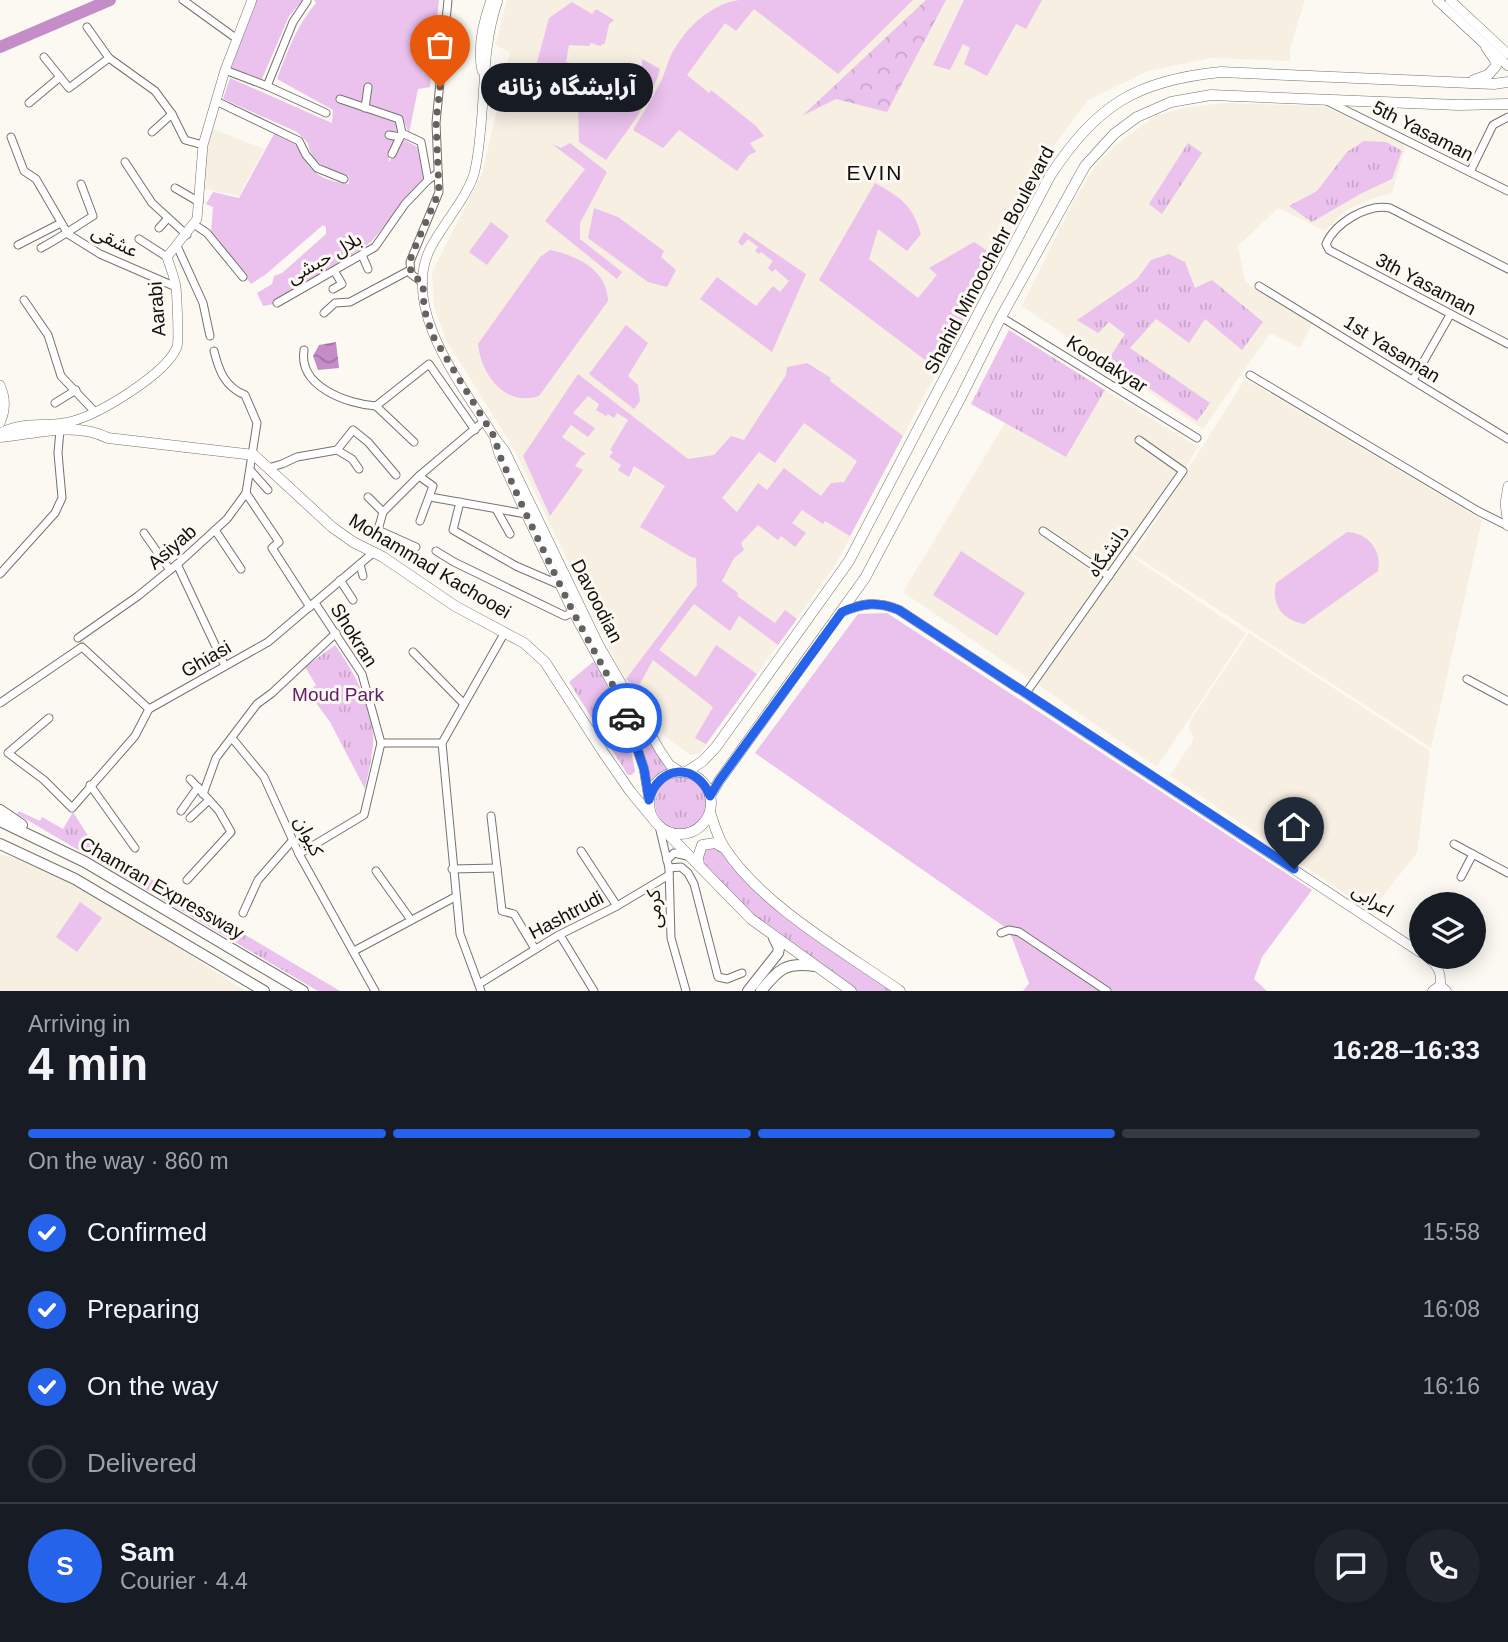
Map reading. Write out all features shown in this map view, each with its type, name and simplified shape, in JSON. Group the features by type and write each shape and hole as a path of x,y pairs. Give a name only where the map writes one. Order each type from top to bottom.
{"highway":[{"path":"0,810 47,843"},
{"name":"Chamran Expressway","path":"0,821 47,843 153,901 303,991"},
{"name":"Chamran Expressway","path":"0,844 75,879 263,991"},
{"path":"748,991 778,953 779,948 774,938"},
{"path":"761,991 777,972 787,966 815,966"}],"main road":[{"path":"1467,83 1494,70 1495,60 1486,47"},
{"name":"Shahid Minoochehr Boulevard","path":"683,772 703,761 716,747 849,561 1050,176 1072,143 1096,119 1138,91 1170,78 1221,72 1494,84 1508,82"},
{"path":"1494,84 1499,94 1496,105"},
{"name":"Shahid Minoochehr Boulevard","path":"710,796 866,578 1000,317 1076,178 1096,152 1124,125 1171,102 1211,94 1458,105 1508,104"},
{"path":"0,435 87,430 108,438 254,455"},
{"name":"Mohammad Kachooei","path":"254,455 306,507 342,535 374,552 455,606 524,643 545,662 603,752 659,825 736,906 774,938 850,991"},
{"path":"710,812 700,827 682,834 659,825 649,800 656,783 671,773 683,772 702,780 710,796 710,812 717,833 725,848 747,875 776,902 900,991"},
{"path":"696,863 702,845 707,842 725,848"}],"street":[{"path":"183,0 237,39"},
{"path":"243,277 207,233 195,225 203,145 225,70 252,0"},
{"path":"423,283 417,281 410,270 412,254 439,192 436,122 448,0"},
{"name":"Davoodian","path":"486,86 480,61 482,28 491,0"},
{"name":"Davoodian","path":"498,0 489,29 486,86 475,173 429,250 423,283 424,309 433,336 505,451 626,700 649,800"},
{"path":"1437,0 1508,66"},
{"path":"1450,0 1508,54"},
{"path":"267,86 293,22 307,1"},
{"path":"88,27 109,58 155,91 172,114 184,140 203,145"},
{"path":"44,57 69,88 109,58"},
{"path":"225,70 326,113"},
{"path":"29,103 60,77"},
{"path":"365,108 368,87"},
{"path":"340,99 399,119 401,135 392,154"},
{"name":"5th Yasaman","path":"1323,99 1508,191"},
{"path":"216,101 299,141 317,168 344,179"},
{"path":"152,132 172,114"},
{"path":"1470,172 1493,125 1508,117"},
{"path":"389,135 401,135 421,142 428,180"},
{"name":"عشقی","path":"11,137 24,171 36,179 68,234 100,254 176,288"},
{"path":"125,162 152,203 187,234"},
{"path":"23,166 32,163"},
{"name":"بلال حبشی","path":"276,303 375,247 405,204 438,173"},
{"path":"41,248 68,234 71,229 93,216 81,184"},
{"path":"175,188 199,202"},
{"name":"3th Yasaman","path":"1508,269 1382,206 1354,216 1333,233 1326,244 1329,250 1508,345"},
{"path":"159,228 168,218"},
{"path":"18,245 61,223"},
{"name":"Aarabi","path":"0,435 9,428 72,422 117,400 147,380 165,362 177,346 176,288 167,257 195,225"},
{"path":"139,239 167,257"},
{"path":"177,246 204,303 210,336"},
{"path":"362,255 368,269"},
{"path":"324,313 335,303 349,302 410,270"},
{"path":"333,289 342,284 335,272"},
{"name":"1st Yasaman","path":"1259,286 1508,439"},
{"path":"24,300 48,335 61,376 94,412"},
{"path":"1413,380 1450,315"},
{"name":"Koodakyar","path":"1000,317 1197,438"},
{"path":"304,350 306,367 324,389 351,403 376,406 414,442"},
{"name":"Asiyab","path":"78,638 174,567 227,519 247,493 257,424 245,395 234,391 226,383 218,367 215,351"},
{"path":"376,406 429,364 475,430"},
{"path":"1250,375 1478,511 1508,526"},
{"path":"0,385 4,392 5,405 0,423"},
{"path":"55,403 76,390"},
{"path":"416,547 378,530 383,512 419,476 484,421"},
{"path":"0,574 55,513 62,498 58,453 60,430"},
{"path":"337,450 353,430 368,442 396,475"},
{"name":"Davoodian","path":"495,438 499,454 573,612 626,700 666,758 683,772"},
{"name":"دانشگاه","path":"1026,693 1184,471 1139,440"},
{"path":"268,467 297,457 337,450 352,459 359,469"},
{"path":"251,471 268,490"},
{"path":"419,476 433,486 420,521"},
{"path":"1508,486 1505,503 1508,526"},
{"name":"Shokran","path":"247,493 279,542 272,548 336,633 362,674 381,743 364,815 299,854"},
{"path":"368,497 383,512"},
{"path":"430,497 526,514"},
{"path":"460,502 453,530 525,570 560,585"},
{"path":"496,509 510,534"},
{"path":"215,530 242,569"},
{"path":"1043,531 1109,576"},
{"path":"144,533 174,567 225,666"},
{"path":"436,551 565,616 573,612"},
{"name":"Ghiasi","path":"149,709 268,642 374,552"},
{"path":"360,564 363,576"},
{"path":"340,580 353,600"},
{"name":"اعرابی","path":"842,612 858,604 873,603 899,610 1409,945"},
{"path":"480,988 461,937 452,869 442,743 505,632"},
{"path":"190,818 203,794 216,758 257,704 336,633"},
{"path":"0,703 82,647 149,709 135,736 72,808 44,780 8,753 48,718"},
{"path":"414,652 463,703"},
{"path":"1467,679 1508,701"},
{"name":"کیوان","path":"232,738 264,777 292,841 375,991"},
{"path":"381,743 442,743"},
{"path":"187,880 231,832 219,811 190,779"},
{"path":"90,785 135,848"},
{"path":"181,811 203,794"},
{"path":"491,816 502,911 514,914 535,948"},
{"name":"کرمی","path":"659,825 669,868 671,938 686,991"},
{"path":"243,913 258,880 292,841"},
{"path":"1454,844 1507,870"},
{"path":"580,851 617,906"},
{"path":"696,863 680,853 674,853 669,868 681,867 694,884 718,977 727,979 742,973"},
{"path":"1461,877 1473,854"},
{"path":"452,869 497,868"},
{"name":"Hashtrudi","path":"480,988 535,948 617,906 669,868"},
{"path":"376,872 411,920"},
{"path":"354,951 455,897"},
{"path":"1001,933 1009,930 1019,932 1107,991"},
{"path":"560,935 594,991"},
{"path":"1438,969 1442,990"}],"shaded area":[{"path":"507,0 1305,0 1290,48 1290,61 1210,58 1148,71 1088,100 1045,158 997,257 836,564 700,753 690,755 666,737 621,672 514,449 445,338 434,306 432,272 482,174 510,53 496,45"},
{"path":"1224,103 1324,106 1406,144 1392,193 1346,210 1325,231 1278,208 1238,246 1245,282 1312,323 1300,348 1270,333 1203,429 1022,306 1075,198 1097,164 1117,144 1155,116 1183,108"},
{"path":"213,129 264,149 239,196 204,189 207,144"},
{"path":"1245,379 1482,520 1431,748 1134,555"},
{"path":"1105,390 1198,447 1131,556 1246,633 1157,767 903,592 1005,423 1066,457"},
{"path":"1249,633 1430,751 1417,853 1371,911 1170,775 1194,739 1189,728 1190,721"},
{"path":"0,854 33,863 140,923 245,991 0,991"}],"green space":[{"path":"255,0 303,0 289,16 262,79 231,69"},
{"path":"314,0 439,0 430,87 418,89 409,133 402,116 339,96 337,100 397,122 389,162 403,139 417,147 425,177 371,242 279,303 263,306 257,293 272,284 274,276 282,273 326,234 326,227 323,225 251,284 211,232 213,207 206,204 213,192 239,198 274,134 298,146 306,162 323,177 349,184 349,176 317,161 308,143 297,132 223,99 230,78 332,123 333,110 277,79 298,30 316,3"},
{"path":"739,0 913,0 838,74 754,9 736,31 725,23 687,75 709,93 711,90 756,126 764,136 750,143 756,152 749,155 737,171 679,130 663,148 633,130 660,83 673,52 687,31 711,11"},
{"path":"926,0 946,0 887,112 836,99 802,116"},
{"path":"964,0 1042,0 1026,29 1016,24 987,76 964,64 970,48 963,44 950,70 933,65"},
{"path":"572,2 592,14 596,9 614,20 609,24 605,43 600,46 591,43 589,46 569,45 566,62 581,65 577,74 584,90 606,91 616,80 618,67 642,68 642,59 660,69 644,105 606,160 579,142 578,105 574,105 574,101 568,101 567,98 551,97 556,85 534,73 549,18"},
{"path":"1364,141 1386,142 1402,151 1392,179 1312,222 1289,206 1317,191 1347,152"},
{"path":"570,143 607,172 580,223 580,239 622,272 617,279 545,221 585,169 552,144 561,148"},
{"path":"1188,143 1202,153 1162,214 1149,204"},
{"path":"875,183 904,203 914,215 921,234 907,251 878,229 869,259 918,298 937,275 929,268 974,242 997,257 938,369 945,375 819,280"},
{"path":"594,208 618,217 664,251 661,257 676,270 667,287 648,282 588,238"},
{"path":"491,222 509,236 487,265 469,252"},
{"path":"744,232 806,274 772,352 700,299 717,277 756,306 773,286 780,292 789,281 775,269 772,272 768,268 773,261 755,251 758,247 748,239 742,246 738,242"},
{"path":"550,250 571,256 597,273 606,290 608,301 539,396 516,397 506,393 490,377 480,356 478,344 540,257"},
{"path":"1169,254 1185,262 1195,288 1212,280 1263,322 1242,350 1205,319 1189,343 1156,319 1130,348 1210,403 1197,421 1108,360 1125,334 1109,322 1098,333 1077,320 1137,279 1151,260"},
{"path":"626,325 648,343 628,376 638,385 640,401 634,409 589,374"},
{"path":"1009,330 1105,390 1066,457 971,404"},
{"path":"807,363 831,378 830,381 903,436 850,536 825,521 823,524 802,510 792,523 806,533 795,547 781,536 778,540 758,525 741,543 744,550 734,558 722,581 738,593 737,596 775,623 785,610 797,619 778,645 739,616 730,631 694,604 659,650 696,677 716,645 757,674 706,744 695,738 713,707 653,660 637,689 626,679 697,585 696,558 640,527 665,486 634,466 629,477 618,470 621,465 609,457 613,452 610,450 628,420 617,413 614,418 596,410 599,404 588,396 573,413 595,428 588,437 571,425 562,437 586,454 575,466 583,470 550,516 523,456 578,374 688,459 714,455 731,436 744,440 786,375 787,367","holes":["804,423 857,461 844,482 831,483 821,496 784,468 767,490 758,483 737,512 722,498 759,452 775,463"]},
{"path":"1347,532 1355,533 1372,544 1378,556 1378,571 1304,624 1284,615 1275,598 1276,583"},
{"path":"961,551 1025,593 997,636 933,595"},
{"path":"887,613 1312,890 1262,957 1254,979 1267,991 1023,991 1029,983 1009,930 755,753 858,614"},
{"name":"Moud Park","path":"335,645 360,687 371,722 373,748 365,789 330,722 308,692 316,685 305,667"},
{"path":"594,661 615,701 624,727 635,771 632,775 628,775 569,682"},
{"path":"630,710 670,770 656,776 650,786 642,748"},
{"path":"681,777 691,779 699,785 705,793 705,813 699,821 691,827 681,829 671,827 663,821 657,813 655,803 657,793 663,785 671,779"},
{"path":"19,811 40,821 42,817 63,829 73,812 94,845 340,991 318,991 17,814"},
{"path":"712,845 723,850 742,874 896,991 855,991 742,907 703,866 705,847"},
{"path":"80,902 102,918 77,952 56,937"}],"water":[{"path":"336,342 339,368 318,370 313,356 319,345"}],"waterway":[{"path":"0,47 110,0"}],"way so far":[{"path":"440,87 436,122 439,192 412,254 411,274 423,283 426,320 433,336 495,438 499,454 526,514 573,612 622,702 627,718"}],"place":[{"name":"آرایشگاه زنانه","path":"440,87"}],"district":[{"name":"EVIN","path":"875,172"}],"route":[{"path":"627,718 644,769 649,800 656,783 671,773 681,772 702,780 710,796 842,612 858,604 887,605 899,610 1294,869"}]}
